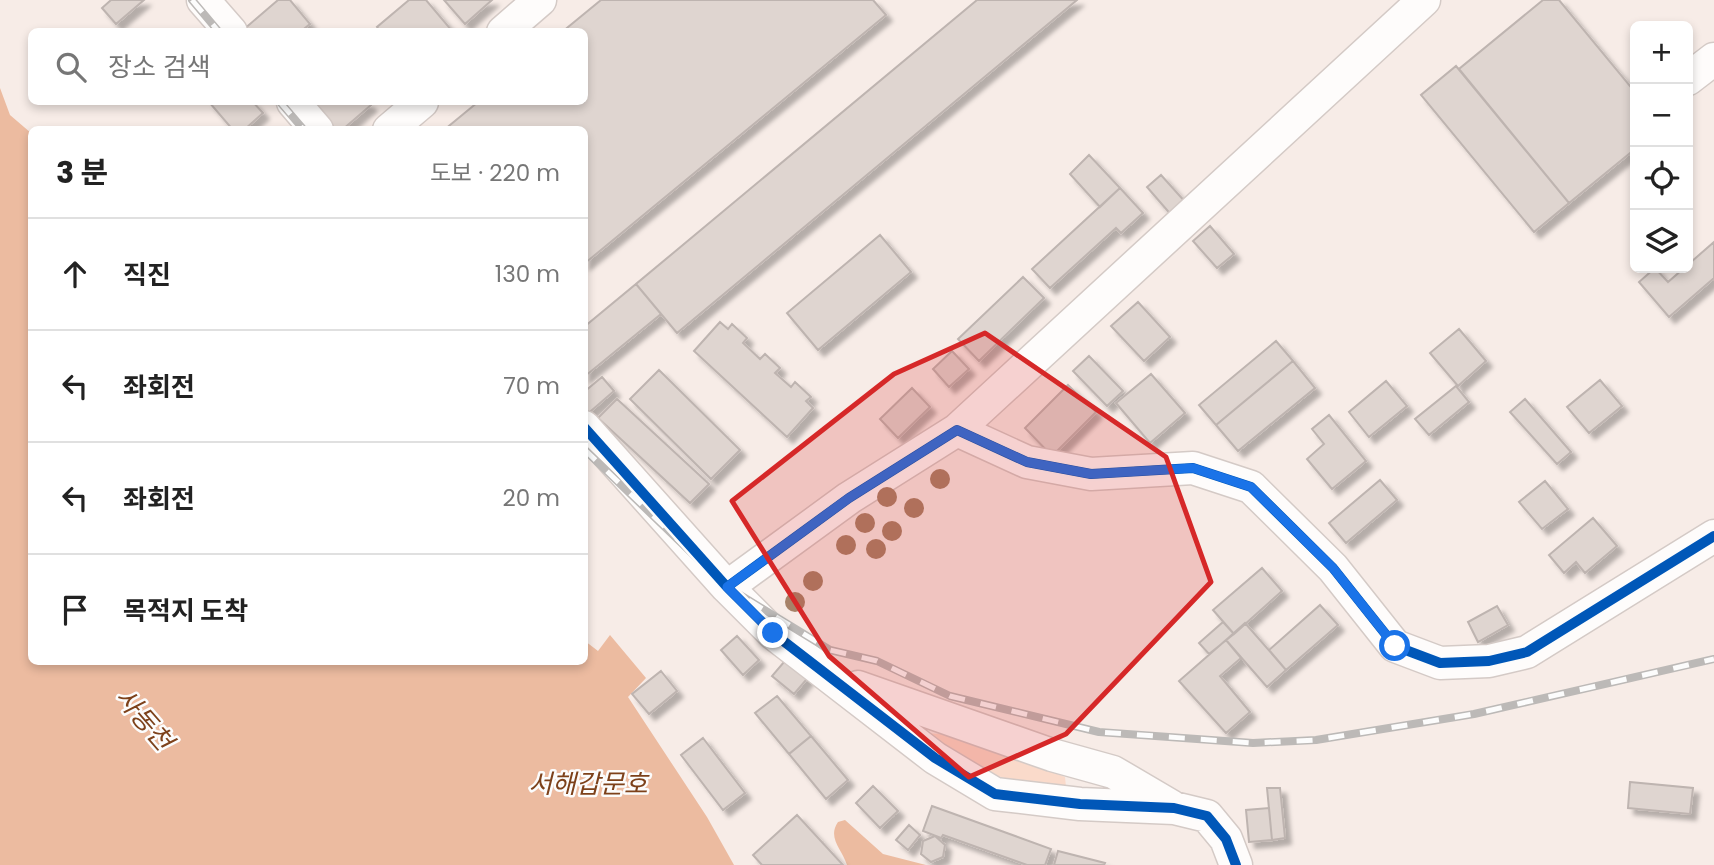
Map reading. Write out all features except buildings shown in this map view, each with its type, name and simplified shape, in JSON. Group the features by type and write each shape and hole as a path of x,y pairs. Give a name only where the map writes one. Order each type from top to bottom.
{"street":[{"path":"203,0 228,28"},
{"path":"508,28 540,0"},
{"path":"727,587 849,498 957,430 1424,0"},
{"path":"1693,75 1714,59"},
{"path":"296,105 314,126"},
{"path":"394,126 418,105"},
{"path":"957,430 1027,462 1091,474 1193,468 1251,487 1333,568 1395,646 1440,663 1489,661 1527,652 1714,536"},
{"path":"588,431 727,587 773,633 935,758 995,794 1080,804 1174,808 1207,817 1226,839 1236,865"},
{"path":"830,677 1052,755 1113,772 1174,808"}],"highlighted area":[{"path":"985,333 1166,457 1211,582 1066,734 969,777 829,656 732,501 894,374"}],"shaded area":[{"path":"925,733 961,738 996,749 1065,777 1066,787 1058,792 975,770"}],"water":[{"path":"0,88 10,115 28,130 28,665 588,665 588,643 598,651 610,635 646,678 628,697 707,817 734,865 0,865"},
{"path":"845,820 883,854 926,865 847,865 836,844 834,833 838,822"}],"railway":[{"path":"192,0 216,28"},
{"path":"283,105 301,126"},
{"path":"588,453 727,587 830,650 877,661 950,696 1099,732 1253,743 1316,740 1474,714 1714,659"}],"cycle path":[{"path":"727,587 849,498 957,430 1027,462 1091,474 1193,468 1251,487 1333,568 1395,646 1440,663 1489,661 1527,652 1714,536"},
{"path":"588,431 727,587 773,633 935,758 995,794 1080,804 1174,808 1207,816 1226,839 1236,865"}],"route":[{"path":"773,633 727,587 849,498 957,430 1027,462 1091,474 1193,468 1251,487 1333,568 1395,646"}],"water label":[{"name":"사동천","path":"144,719"},
{"name":"서해갑문호","path":"588,784"}]}
